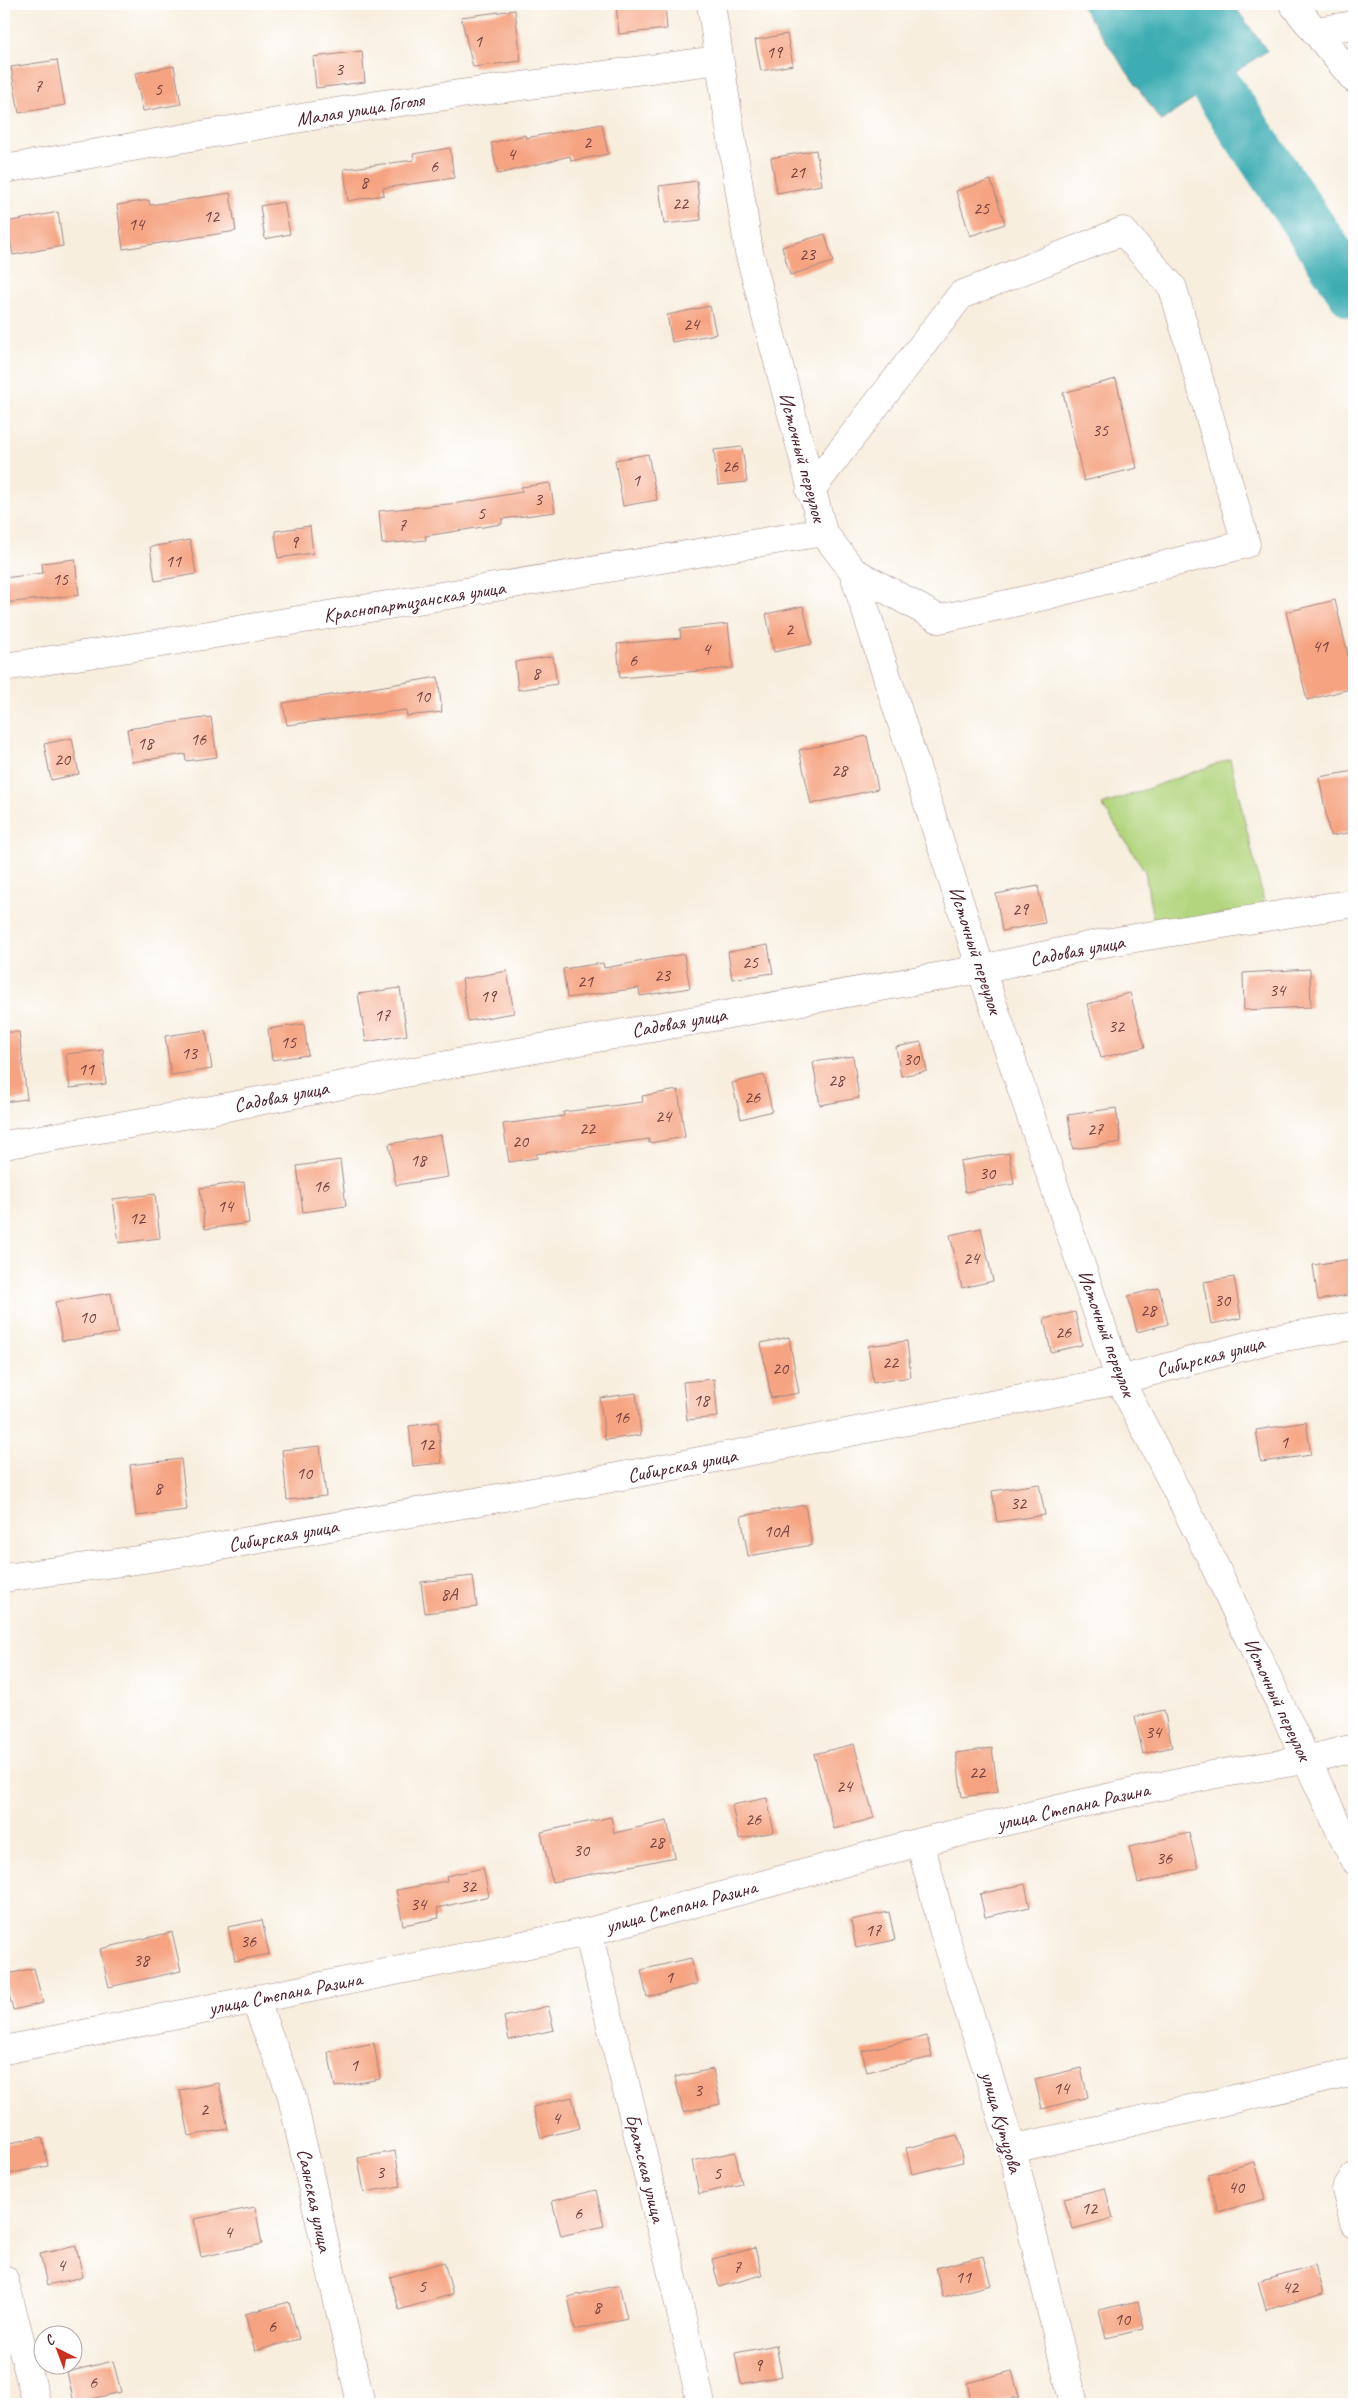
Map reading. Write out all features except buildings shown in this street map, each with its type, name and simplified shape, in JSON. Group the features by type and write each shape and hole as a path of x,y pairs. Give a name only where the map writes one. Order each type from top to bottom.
{"street":[{"name":"Источный переулок","path":"711,4 718,60 732,132 749,252 810,491 823,532 853,570 981,969 1120,1380 1210,1556 1354,1860"},
{"path":"1293,4 1354,79"},
{"path":"1315,31 1354,25"},
{"name":"Малая улица Гоголя","path":"4,169 377,105 718,60"},
{"path":"810,491 961,295 1123,231 1173,288 1246,544 1044,596 939,619 853,570"},
{"name":"Краснопартизанская улица","path":"4,667 155,644 823,532"},
{"name":"Садовая улица","path":"4,1145 190,1114 487,1057 981,969 1098,944 1354,903"},
{"name":"Сибирская улица","path":"4,1578 144,1559 591,1482 1120,1380 1272,1339 1354,1326"},
{"name":"улица Степана Разина","path":"4,2050 588,1932 920,1842 1211,1775 1306,1760 1354,1748"},
{"name":"улица Кутузова","path":"920,1842 943,1929 1012,2149 1074,2404"},
{"name":"Братская улица","path":"588,1932 675,2286 701,2404"},
{"name":"Саянская улица","path":"255,2000 291,2093 360,2404"},
{"path":"1012,2149 1354,2072"},
{"path":"1354,2176 1346,2190 1354,2223"},
{"path":"4,2279 37,2404"}],"green space":[{"path":"1230,759 1265,906 1154,927 1145,871 1102,805"}],"water":[{"path":"1080,4 1233,4 1267,51 1161,121"}],"waterway":[{"path":"1161,4 1354,293"}]}
